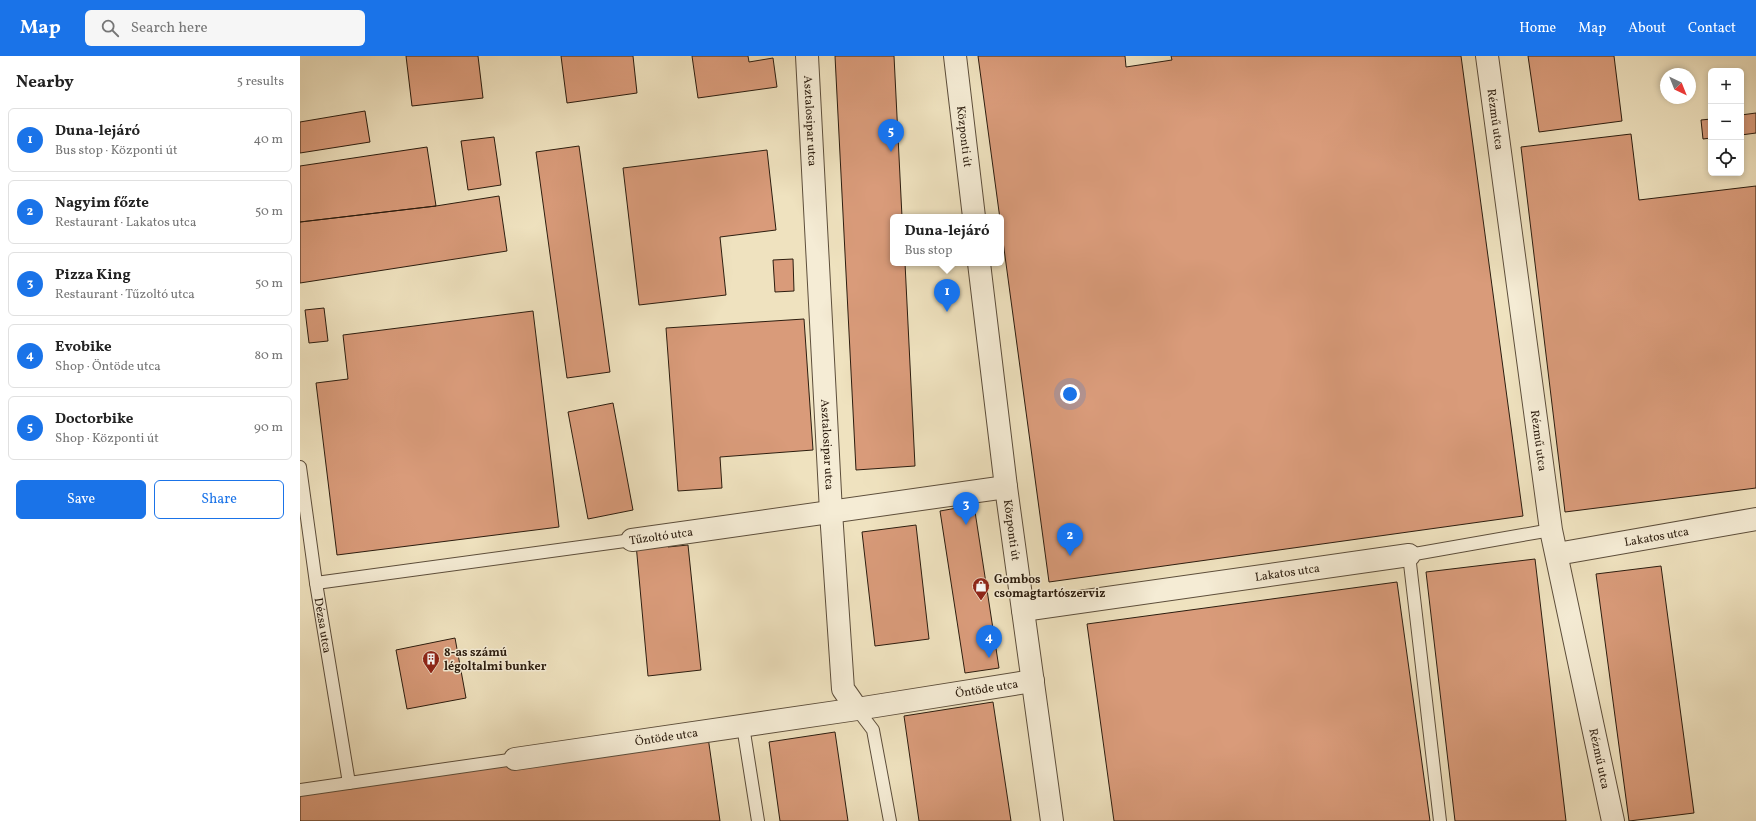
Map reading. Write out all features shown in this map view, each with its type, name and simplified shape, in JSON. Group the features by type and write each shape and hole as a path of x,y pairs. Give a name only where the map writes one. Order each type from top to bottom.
{"street":[{"name":"Asztalosipar utca","path":"806,56 831,512 843,689 857,709"},
{"name":"Központi út","path":"955,56 974,214"},
{"name":"Rézmű utca","path":"1487,56 1551,530 1613,821"},
{"name":"Központi út","path":"979,266 1006,487 1052,821"},
{"name":"Tűzoltó utca","path":"632,540 1006,487"},
{"name":"Lakatos utca","path":"1557,554 1756,519"},
{"name":"Lakatos utca","path":"1023,610 1409,555"},
{"name":"Öntöde utca","path":"515,759 857,709 1033,681"}],"lane":[{"name":"Dézsa utca","path":"300,467 316,583 349,783"},
{"name":"Lakatos utca","path":"1409,555 1551,530"},
{"name":"Tűzoltó utca","path":"316,583 632,540"},
{"path":"1409,555 1440,821"},
{"name":"Asztalosipar utca","path":"857,709 873,730 890,821"},
{"path":"743,726 758,821"},
{"name":"Öntöde utca","path":"300,790 515,759"}],"building":[{"path":"406,56 478,56 483,98 412,106"},
{"path":"561,56 633,56 637,93 567,103"},
{"path":"692,56 748,56 749,62 773,58 777,87 698,98"},
{"path":"835,56 894,56 902,214 890,214 890,266 905,266 915,466 856,470"},
{"path":"978,56 1125,56 1126,67 1172,60 1171,56 1461,56 1523,516 1049,582 1004,249 1004,214 999,214"},
{"path":"1528,56 1614,56 1622,121 1539,132"},
{"path":"365,111 370,142 300,153 300,122"},
{"path":"1756,113 1756,133 1744,135 1744,115"},
{"path":"1708,119 1708,138 1703,139 1701,120"},
{"path":"1631,134 1639,200 1756,186 1756,488 1565,512 1521,147"},
{"path":"494,137 501,185 468,190 461,141"},
{"path":"579,146 610,372 567,378 536,152"},
{"path":"427,147 436,206 300,222 300,166"},
{"path":"767,150 776,230 720,237 726,295 639,305 623,168"},
{"path":"499,196 507,251 300,283 300,222 436,206"},
{"path":"793,259 794,291 775,292 773,260"},
{"path":"324,308 328,341 309,343 305,310"},
{"path":"533,311 559,527 337,555 316,383 348,379 343,335"},
{"path":"804,319 813,450 720,457 722,488 678,491 666,328"},
{"path":"613,403 633,510 588,519 568,412"},
{"path":"974,505 999,668 965,673 940,511"},
{"path":"916,525 929,639 875,646 862,532"},
{"path":"667,541 668,547 688,545 701,670 648,676 636,544"},
{"path":"1535,559 1566,821 1455,821 1426,572"},
{"path":"1661,566 1694,813 1629,821 1596,574"},
{"path":"1397,582 1430,821 1114,821 1087,624"},
{"name":"8-as számú légoltalmi bunker","path":"455,638 466,698 407,709 396,650"},
{"path":"993,702 1011,821 919,821 904,716"},
{"path":"835,732 848,821 780,821 769,742"},
{"path":"708,737 720,821 300,821 300,795"}],"place":[{"name":"Doctorbike","path":"891,152"},
{"name":"Duna-lejáró","path":"947,312"},
{"name":"Pizza King","path":"966,525"},
{"name":"Nagyim főzte","path":"1070,556"},
{"name":"Gombos csomagtartószerviz","path":"981,601"},
{"name":"Evobike","path":"989,658"},
{"name":"8-as számú légoltalmi bunker","path":"431,674"}]}
